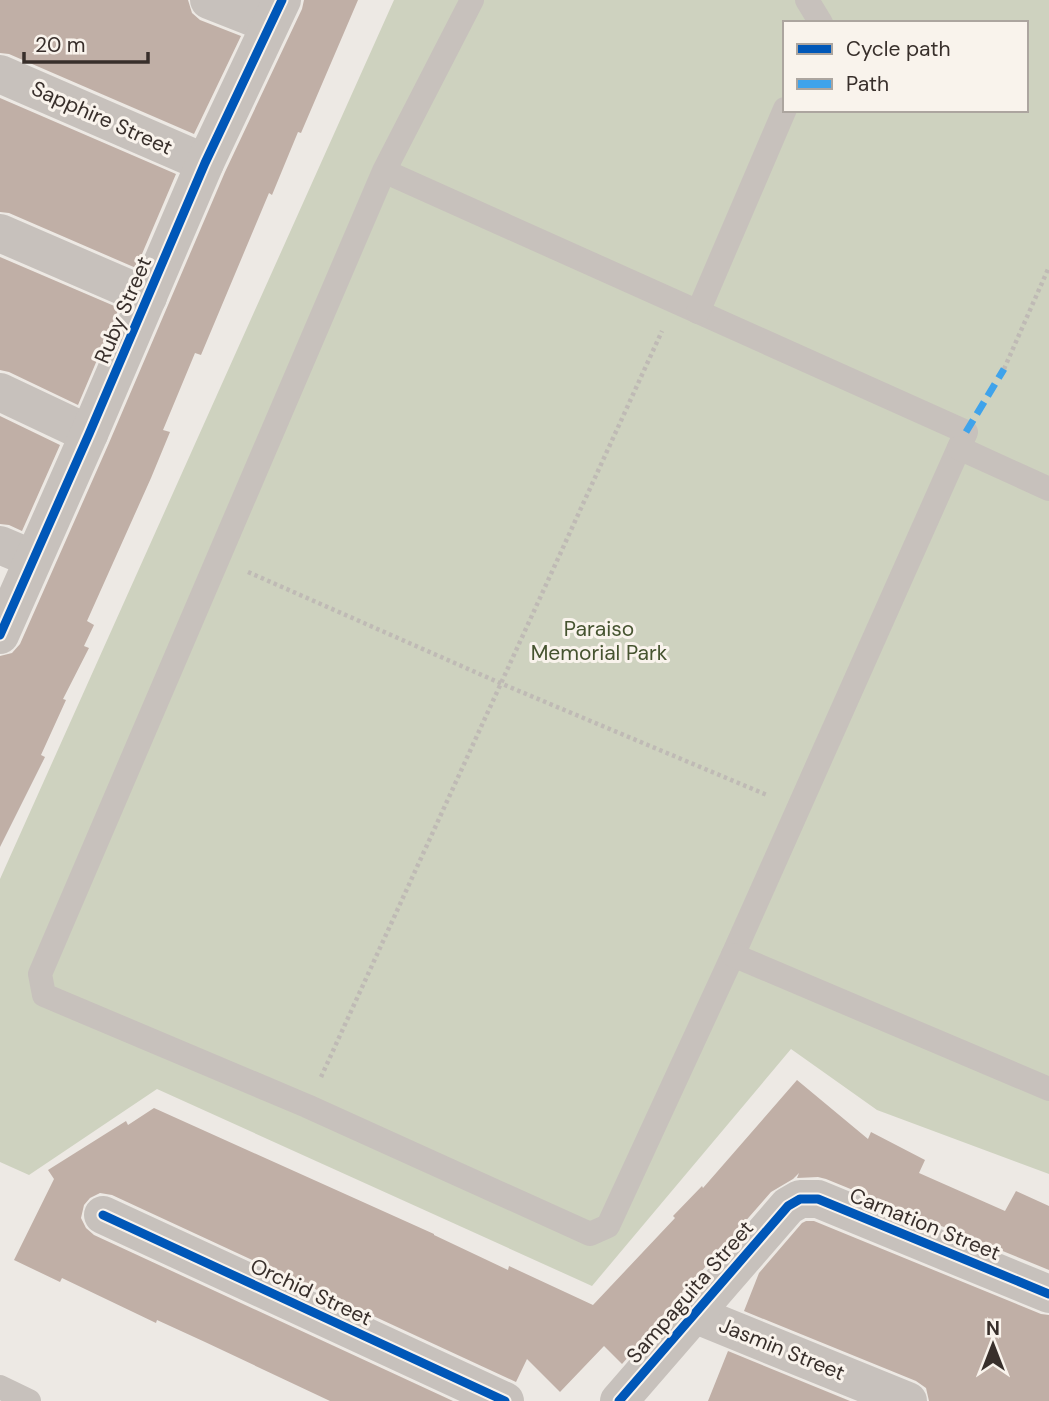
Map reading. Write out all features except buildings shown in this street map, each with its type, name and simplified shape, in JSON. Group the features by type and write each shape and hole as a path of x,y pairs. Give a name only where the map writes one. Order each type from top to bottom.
{"street":[{"path":"209,0 276,12"},
{"name":"Ruby Street","path":"0,635 16,552 89,434 205,163 276,12"},
{"name":"Sapphire Street","path":"0,74 205,163"},
{"path":"0,233 148,297"},
{"path":"0,392 89,434"},
{"name":"Carnation Street","path":"788,1206 800,1199 818,1199 1049,1293"},
{"name":"Sampaguita Street","path":"619,1401 788,1206"},
{"name":"Orchid Street","path":"103,1215 505,1401"},
{"name":"Jasmin Street","path":"694,1314 908,1401"}],"lane":[{"path":"384,171 966,432 733,955 608,1226 590,1234 307,1106 44,995 40,974 384,171 472,0"},
{"path":"807,0 820,21"},
{"path":"698,312 784,112"},
{"path":"959,448 1049,489"},
{"path":"733,955 1049,1089"},
{"path":"0,1387 29,1401"}],"path":[{"path":"1004,369 1049,267"},
{"path":"307,1106 676,302"},
{"path":"218,559 798,808"}],"green space":[{"name":"Paraiso Memorial Park","path":"394,0 1049,0 1049,1174 877,1110 791,1049 592,1286 157,1089 29,1175 0,1162 0,879"}],"marked path":[{"path":"966,432 1004,369"}],"cycle path":[{"path":"0,635 205,163 282,0"},
{"path":"619,1401 788,1206 800,1199 818,1199 1049,1294"},
{"path":"103,1215 505,1401"}]}
